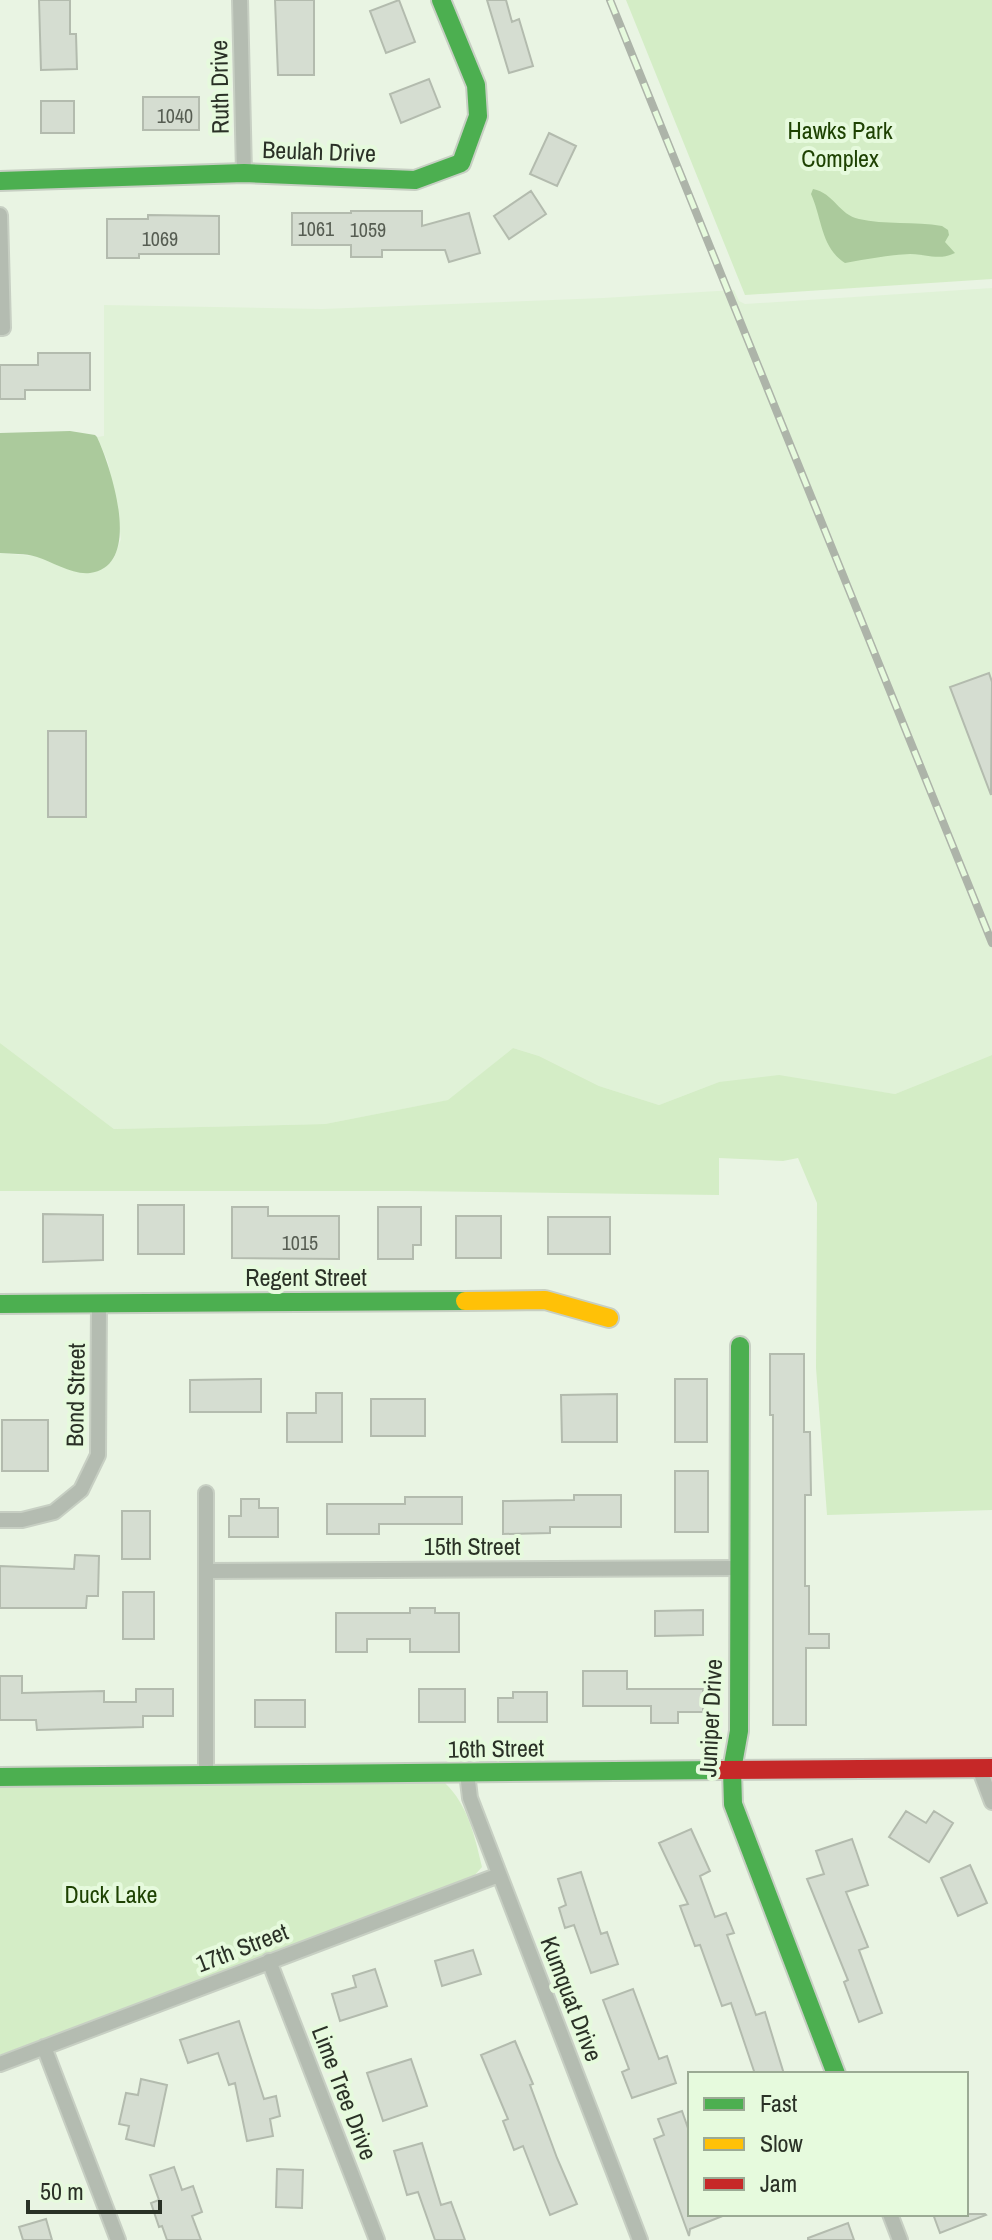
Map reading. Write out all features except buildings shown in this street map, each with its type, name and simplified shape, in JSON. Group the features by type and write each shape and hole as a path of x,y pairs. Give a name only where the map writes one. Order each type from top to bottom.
{"street":[{"name":"Ruth Drive","path":"240,0 244,173"},
{"name":"Beulah Drive","path":"0,181 244,173 415,180 461,163 478,116 476,85 441,0"},
{"path":"0,215 1,328"},
{"name":"Regent Street","path":"0,1304 545,1300 609,1318"},
{"name":"Bond Street","path":"0,1520 22,1520 54,1512 81,1490 98,1455 99,1303"},
{"name":"Juniper Drive","path":"740,1346 739,1731 732,1770 733,1804 835,2072"},
{"path":"206,1493 206,1775"},
{"name":"15th Street","path":"206,1571 738,1568"},
{"path":"986,1768 992,1802"},
{"name":"16th Street","path":"0,1777 986,1768"},
{"name":"Kumquat Drive","path":"467,1773 470,1798 640,2240"},
{"name":"17th Street","path":"0,2064 499,1875"},
{"name":"Lime Tree Drive","path":"269,1961 377,2240"},
{"path":"44,2047 118,2240"},
{"path":"891,2216 900,2240"}],"shaded area":[{"path":"813,189 826,195 852,217 942,226 949,235 945,242 955,253 938,257 916,254 878,257 845,263 827,241 811,194"},
{"path":"992,288 992,1055 895,1094 839,1086 719,1082 659,1105 599,1086 539,1056 513,1048 449,1100 325,1124 114,1129 0,1043 0,553 103,569 114,558 121,539 118,516 108,462 97,437 104,436 104,305 322,309 734,290 739,301 745,304"},
{"path":"70,431 97,437 115,491 119,514 120,535 116,553 106,566 90,573 70,570 23,554 0,553 0,433"}],"green space":[{"name":"Hawks Park Complex","path":"626,0 992,0 992,279 745,295"},
{"path":"0,1043 114,1129 325,1124 448,1100 513,1048 539,1056 599,1086 659,1105 719,1082 779,1075 895,1094 992,1055 992,1510 827,1515 816,1368 817,1203 798,1158 783,1161 719,1158 719,1195 0,1191"},
{"name":"Duck Lake","path":"445,1783 460,1801 473,1833 482,1867 473,1877 0,2055 0,1785"}],"railway":[{"path":"610,0 992,943"}],"traffic: fast":[{"path":"0,181 244,173 415,180 461,163 478,116 476,85 441,0"},
{"path":"0,1304 465,1301"},
{"path":"740,1346 739,1731 732,1770 733,1804 835,2072"},
{"path":"0,1777 721,1770"}],"traffic: slow":[{"path":"465,1301 545,1300 609,1318"}],"traffic: jam":[{"path":"721,1770 992,1768"}]}
